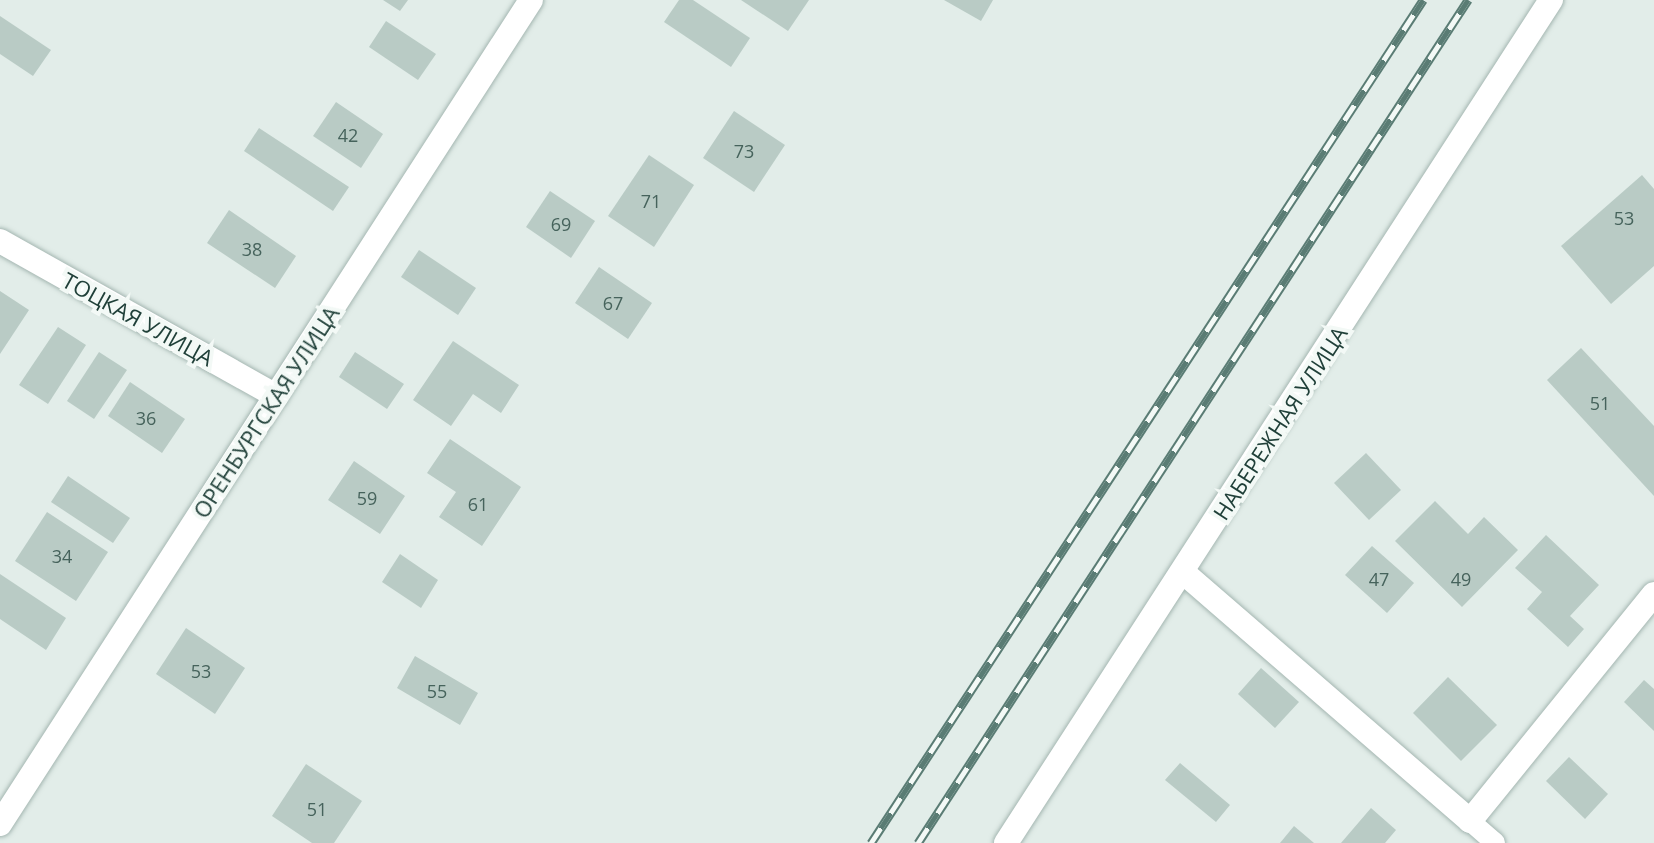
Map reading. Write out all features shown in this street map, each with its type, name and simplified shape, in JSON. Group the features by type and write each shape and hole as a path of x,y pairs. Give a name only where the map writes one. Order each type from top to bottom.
{"street":[{"name":"ОРЕНБУРГСКАЯ УЛИЦА","path":"0,824 531,0"},
{"name":"НАБЕРЕЖНАЯ УЛИЦА","path":"1006,843 1184,573 1551,0"},
{"name":"ТОЦКАЯ УЛИЦА","path":"0,241 276,396"},
{"path":"1184,573 1470,821 1654,594"}],"lane":[{"path":"1470,821 1495,843"}],"building":[{"path":"383,0 408,0 400,11"},
{"path":"679,0 693,0 750,38 731,67 664,22"},
{"path":"741,0 809,0 788,31"},
{"path":"944,0 993,0 981,21"},
{"path":"0,16 51,50 33,76 0,54"},
{"path":"386,21 436,54 418,80 369,47"},
{"path":"336,102 383,134 361,168 313,136"},
{"path":"734,111 785,145 754,192 703,158"},
{"path":"259,128 349,187 333,211 244,151"},
{"path":"649,155 694,185 654,247 608,216"},
{"path":"1642,175 1654,189 1654,266 1611,304 1561,246"},
{"path":"550,191 595,221 571,258 526,227"},
{"path":"229,210 296,256 275,288 207,243"},
{"path":"419,250 476,288 458,315 401,277"},
{"path":"599,267 652,303 628,339 575,303"},
{"path":"0,291 29,310 0,354"},
{"path":"58,327 86,345 48,404 19,385"},
{"path":"453,341 519,385 501,413 473,394 451,426 413,400"},
{"path":"1581,348 1654,426 1654,496 1547,380"},
{"path":"99,352 127,370 94,419 67,401"},
{"path":"355,352 404,384 387,409 339,377"},
{"path":"130,382 185,419 162,453 108,416"},
{"path":"450,439 521,487 482,546 439,517 456,492 427,473"},
{"path":"1366,453 1401,490 1369,520 1334,483"},
{"path":"354,461 405,496 380,534 328,500"},
{"path":"68,476 130,518 113,543 51,502"},
{"path":"1435,501 1468,534 1484,517 1518,550 1462,607 1395,541"},
{"path":"47,512 108,552 76,601 15,561"},
{"path":"1546,535 1599,585 1570,616 1584,629 1568,647 1527,609 1542,592 1515,568"},
{"path":"1372,546 1414,583 1387,613 1345,575"},
{"path":"400,554 438,580 421,608 382,582"},
{"path":"0,574 66,618 46,650 0,619"},
{"path":"186,628 245,668 215,714 156,674"},
{"path":"415,656 478,693 460,725 397,688"},
{"path":"1261,668 1299,702 1275,728 1238,694"},
{"path":"1448,677 1497,725 1461,761 1413,713"},
{"path":"1644,680 1654,689 1654,731 1624,702"},
{"path":"1569,757 1608,794 1585,819 1546,781"},
{"path":"1180,763 1230,805 1216,822 1165,780"},
{"path":"306,764 362,801 334,843 312,843 272,816"},
{"path":"1371,808 1396,830 1385,843 1341,843"},
{"path":"1294,826 1314,843 1280,843"}],"railway":[{"path":"871,843 1423,0"},
{"path":"918,843 1468,0"}]}
